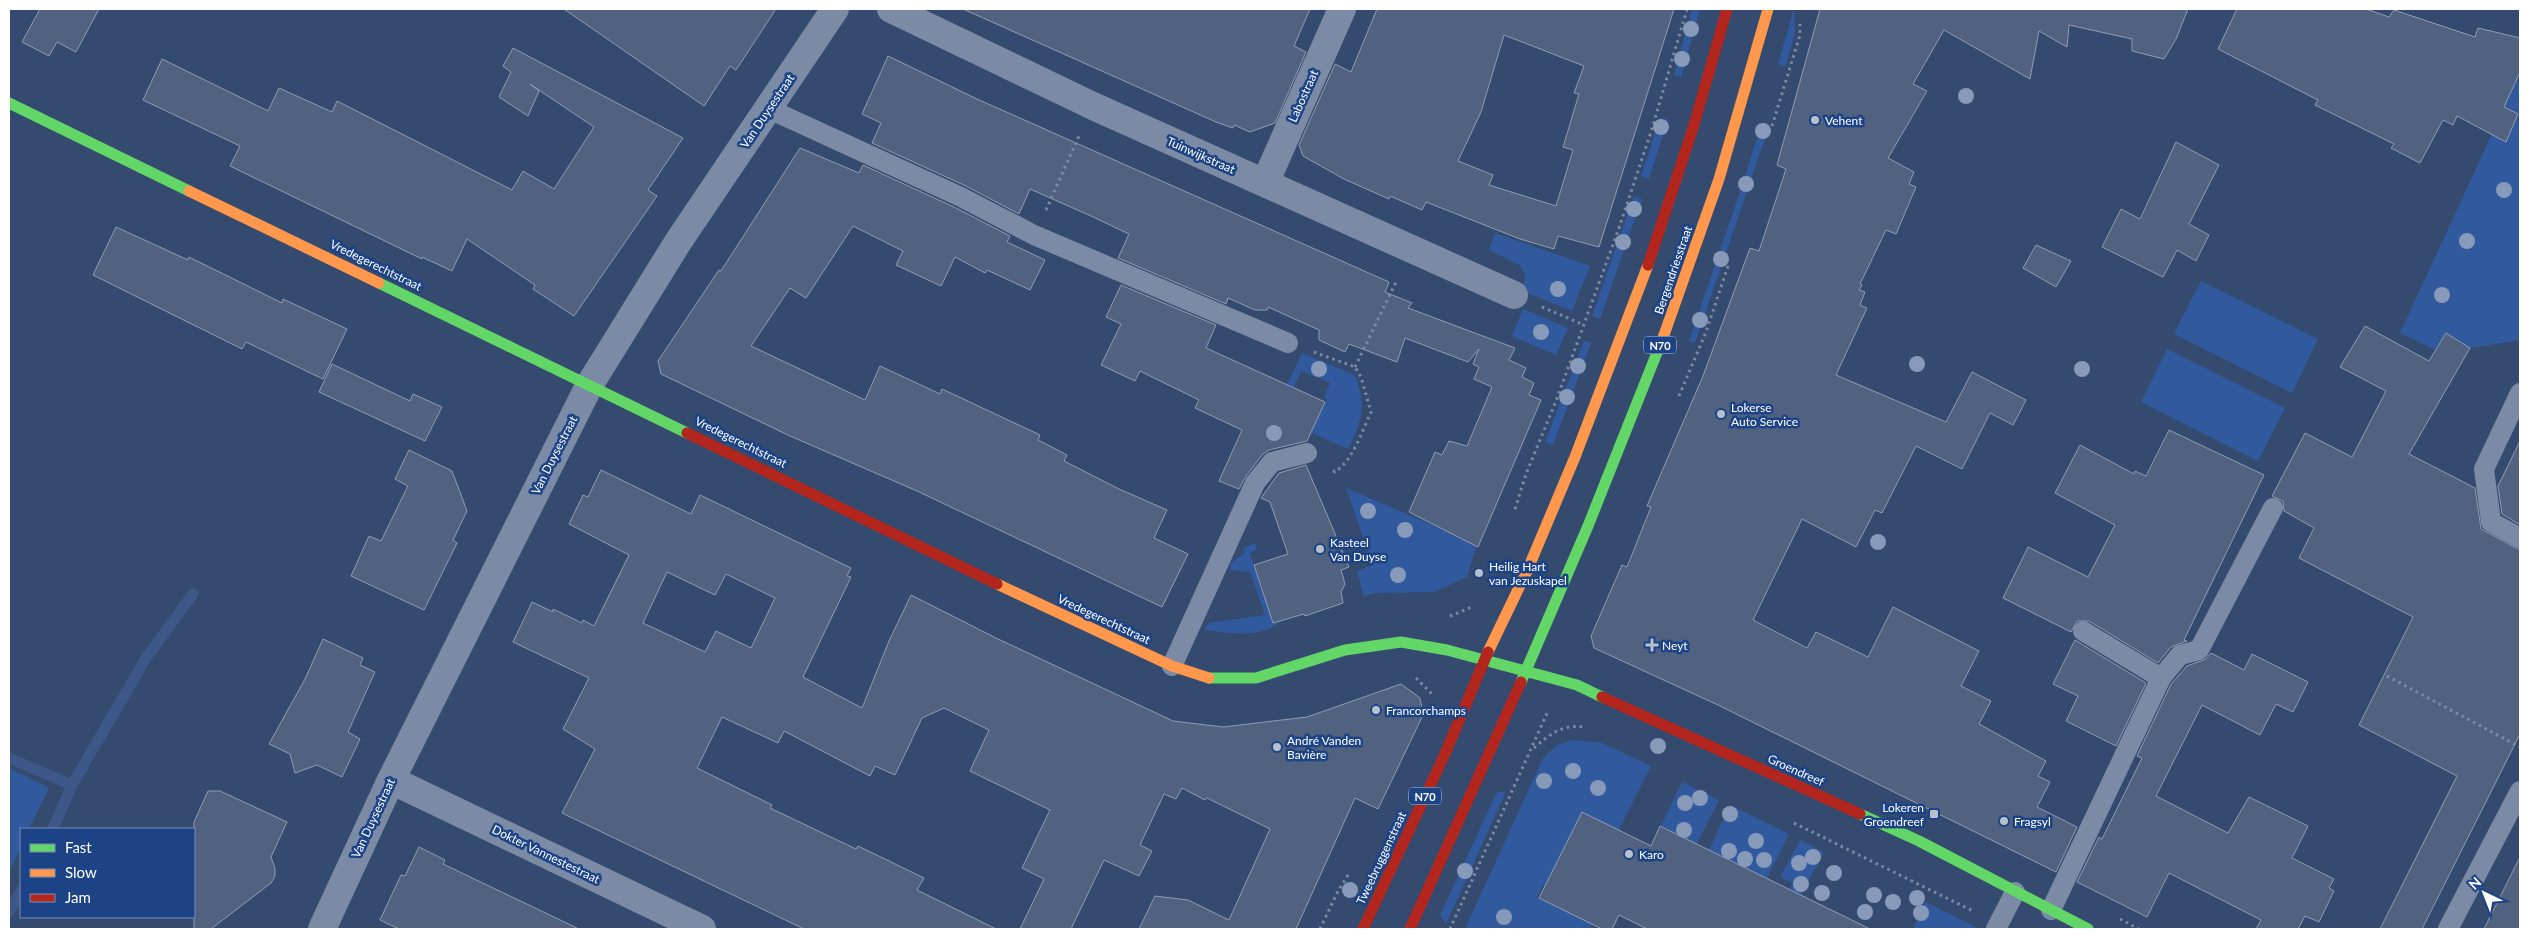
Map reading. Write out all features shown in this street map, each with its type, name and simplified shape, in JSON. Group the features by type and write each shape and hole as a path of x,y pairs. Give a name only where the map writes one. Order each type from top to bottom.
{"street":[{"name":"Van Duysestraat","path":"322,929 391,780 590,384 678,242 835,9"},
{"name":"Tuinwijkstraat","path":"891,9 1093,106 1514,295"},
{"name":"Labostraat","path":"1265,183 1342,9"},
{"name":"Bergendriesstraat","path":"1484,661 1527,571 1611,364 1666,209 1727,9"},
{"name":"Bergendriesstraat","path":"1526,671 1628,431 1686,277 1729,144 1768,9"},
{"name":"Vredegerechtstraat","path":"9,102 1101,634 1172,666 1210,678 1256,678 1345,650 1401,642 1447,650 1484,661"},
{"name":"Groendreef","path":"1484,661 1577,685 1919,841 2088,929"},
{"name":"Tweebruggenstraat","path":"1363,929 1444,756 1484,661"},
{"name":"N70","path":"1410,929 1526,671"},
{"name":"Dokter Vannestestraat","path":"391,780 702,929"}],"lane":[{"path":"769,109 961,197 1034,235 1288,343"},
{"path":"2520,393 2484,469 2491,522 2520,538"},
{"path":"1172,666 1255,483 1272,462 1307,453"},
{"path":"2051,910 2161,678 2180,656 2199,650 2273,508"},
{"path":"2083,632 2161,678"},
{"path":"2448,929 2520,791"},
{"path":"1998,926 2015,892"}],"path":[{"path":"1514,295 1584,325 1651,132 1687,9"},
{"path":"1034,235 1093,106"},
{"path":"1355,367 1412,249"},
{"path":"1288,343 1355,367 1361,376 1371,412 1352,452 1342,467 1335,472 1307,453"},
{"path":"2388,676 2520,747"},
{"path":"1531,750 1551,732 1570,725 1592,728"},
{"path":"1786,819 1998,926"}],"shaded area":[{"path":"1692,9 1700,9 1681,77 1674,75"},
{"path":"1794,9 1795,32 1786,66 1778,64"},
{"path":"2520,72 2520,340 2470,348 2446,333 2436,350 2400,333 2492,134 2506,141 2518,115 2504,108"},
{"path":"1660,118 1668,120 1649,179 1641,176"},
{"path":"1761,125 1769,127 1695,343 1689,341"},
{"path":"1634,196 1642,199 1600,319 1592,316"},
{"path":"1495,233 1590,266 1572,311 1522,291 1525,277 1521,266 1489,250"},
{"path":"2201,281 2318,339 2292,393 2174,334"},
{"path":"1523,309 1568,328 1556,355 1512,336"},
{"path":"1584,341 1591,343 1553,445 1545,442"},
{"path":"2167,349 2285,408 2258,461 2141,402"},
{"path":"1302,353 1355,375 1362,404 1360,421 1348,449 1308,431 1317,420 1327,399 1324,397 1330,383 1301,371 1281,418 1256,449"},
{"path":"1346,488 1477,544 1467,577 1434,592 1374,593 1364,596 1357,571 1373,565"},
{"path":"1255,543 1257,549 1250,553 1264,597 1271,595 1280,621 1273,627 1255,633 1205,630 1209,623 1265,615 1250,572 1231,570 1230,564 1245,553 1243,548"},
{"path":"1572,740 1602,743 1651,766 1616,835 1582,812 1545,886 1543,885 1537,897 1592,924 1590,929 1465,929 1543,758 1557,745"},
{"path":"9,768 49,788 29,828 20,828 20,849 9,873"},
{"path":"1682,782 1719,800 1695,847 1662,826 1656,836"},
{"path":"1497,792 1506,792 1446,924 1440,915"},
{"path":"1730,805 1789,834 1765,882 1737,864 1725,862 1725,857 1709,850"},
{"path":"1800,840 1824,852 1799,899 1790,889 1793,883 1780,877"},
{"path":"1925,902 1980,929 1913,929"}],"building":[{"path":"40,9 99,9 76,52 57,42 49,56 22,42"},
{"path":"564,9 776,9 736,70 730,66 704,106"},
{"path":"963,9 1310,9 1294,46 1306,52 1275,123 1250,132 1234,125 1233,128 1216,122"},
{"path":"1377,9 1674,9 1599,247 1558,236 1554,249 1520,239 1426,202 1422,210 1390,196 1389,199 1344,179 1303,156 1299,145 1335,64 1351,72","holes":["1504,35 1584,66 1574,93 1579,94 1563,147 1573,150 1556,206 1489,185 1493,175 1458,161 1481,112"]},
{"path":"1820,9 2188,9 2176,39 2164,59 2132,51 2132,39 2069,25 2067,47 2039,31 2030,79 1944,30 1913,84 1927,91 1888,158 1914,172 1909,184 1916,187 1896,234 1886,230 1860,284 1862,285 1859,290 1865,292 1860,305 1867,308 1836,375 1946,422 1972,372 2026,400 2013,425 1990,413 1962,469 1916,446 1882,513 1875,510 1856,547 1802,519 1753,620 1807,648 1816,632 1868,657 1893,607 1979,651 1961,686 1991,701 1979,724 2046,761 2038,776 2050,782 2037,807 2077,827 2056,872 1718,705 1594,648 1591,636 1622,565 1627,567 1651,507 1647,506 1703,376 1750,248 1759,251 1786,169 1777,165"},
{"path":"2237,9 2366,9 2389,17 2394,10 2475,37 2478,28 2520,38 2520,72 2504,107 2518,114 2506,142 2457,116 2453,125 2443,120 2420,163 2391,148 2394,144 2315,105 2318,100 2218,49"},
{"path":"513,48 683,138 648,190 657,196 574,316 533,289 535,285 467,239 452,271 422,257 422,259 230,166 240,146 143,100 162,59 268,111 279,88 332,112 337,101 512,190 523,171 554,189 594,127 530,84 539,91 528,116 499,97 511,72 503,66"},
{"path":"888,56 977,99 1389,282 1385,292 1412,303 1408,308 1515,348 1509,360 1526,368 1522,377 1534,383 1529,395 1541,400 1478,547 1409,512 1435,452 1442,455 1449,441 1467,446 1492,387 1474,379 1479,367 1473,364 1479,349 1468,362 1405,338 1397,362 1349,344 1345,352 1319,340 1319,330 1268,307 1267,310 1255,310 1228,298 1226,304 1118,258 1129,234 1030,189 1019,214 966,186 872,143 881,123 862,114"},
{"path":"2176,142 2219,165 2189,224 2209,235 2196,261 2177,250 2163,277 2102,247 2121,209 2140,219"},
{"path":"800,148 859,173 863,165 956,208 1010,236 1007,242 1045,260 1030,290 987,270 985,273 955,257 941,286 896,265 903,251 853,226 806,298 790,288 751,346 865,400 880,366 940,394 942,389 1040,435 1038,440 1067,455 1064,461 1119,489 1167,510 1154,538 1188,554 1162,607 917,491 790,436 661,374 658,361 719,270 721,271"},
{"path":"116,227 188,260 189,257 282,303 283,299 347,329 323,379 246,342 242,349 93,275"},
{"path":"2036,245 2071,261 2056,287 2023,268"},
{"path":"1121,285 1216,325 1206,348 1325,402 1307,441 1269,450 1263,454 1246,476 1239,489 1219,481 1242,430 1195,408 1199,400 1140,371 1135,381 1101,365 1121,324 1106,317"},
{"path":"2365,326 2429,361 2446,333 2470,348 2409,454 2475,488 2481,529 2520,550 2520,734 2422,929 2380,929 2457,776 2359,725 2413,617 2299,558 2314,528 2284,511 2283,501 2272,496 2305,433 2352,457 2386,391 2340,367"},
{"path":"332,364 410,401 413,394 442,407 425,441 319,392"},
{"path":"2169,430 2264,475 2184,640 2187,641 2171,647 2158,663 2089,621 2077,621 2071,632 2003,598 2028,547 2088,577 2115,525 2055,493 2080,445 2134,474 2135,471 2146,476"},
{"path":"2520,441 2520,525 2502,514 2498,486"},
{"path":"409,450 452,471 467,511 453,540 457,543 424,610 351,576 369,536 381,541 408,486 395,479"},
{"name":"Kasteel Van Duyse","path":"1306,465 1349,567 1341,570 1345,584 1341,592 1343,603 1305,616 1304,614 1273,623 1254,565 1288,554 1270,502 1261,498 1279,473"},
{"path":"601,470 691,514 700,495 851,568 847,576 851,577 803,677 862,708 889,641 911,595 996,638 1173,721 1223,727 1307,717 1401,684 1420,698 1423,715 1378,809 1355,798 1296,929 1139,929 1155,896 1188,900 1229,920 1270,829 1182,788 1176,799 1164,794 1140,845 1152,851 1139,876 1104,860 1071,929 1020,929 1044,879 1022,868 1050,810 970,771 989,730 944,708 922,718 895,775 875,766 870,776 784,731 778,743 722,717 697,768 772,805 770,808 856,849 858,846 924,878 917,890 996,929 804,929 562,813 595,749 563,729 589,678 513,642 532,602 553,612 553,609 582,623 583,620 594,626 629,555 569,524 583,495 588,497","holes":["667,572 715,595 726,574 775,598 751,648 716,631 705,652 643,623"]},
{"path":"323,639 363,658 360,665 375,672 348,732 360,739 342,777 317,765 295,773 290,754 269,744 305,679"},
{"path":"2075,640 2146,683 2116,746 2066,721 2078,696 2053,684"},
{"path":"2211,653 2244,670 2252,654 2308,682 2293,712 2276,704 2260,735 2202,705 2156,796 2228,833 2249,797 2308,826 2292,858 2334,879 2329,888 2334,891 2319,922 2305,916 2298,929 2256,929 2261,920 2169,873 2147,917 2077,882 2099,837 2102,839 2142,758 2137,756 2171,684 2187,666 2206,659"},
{"path":"208,791 220,791 287,822 271,857 275,868 275,876 271,883 211,929 194,929 194,822"},
{"path":"1582,812 1651,846 1660,826 1870,929 1647,929 1619,915 1612,929 1602,929 1539,898"},
{"path":"419,847 445,860 443,864 579,929 399,929 380,920 401,875 405,876"},
{"path":"2520,857 2520,929 2484,929"}],"waterway":[{"path":"72,785 146,658 193,594"},
{"path":"9,758 72,785 53,828"},
{"path":"9,912 20,893"}],"traffic: fast":[{"path":"9,103 189,191"},
{"path":"379,283 687,433"},
{"path":"1521,682 1588,526 1664,335"},
{"path":"1209,678 1256,678 1345,650 1401,642 1447,650 1577,685 1602,697"},
{"path":"1860,814 1919,841 2088,929"}],"traffic: slow":[{"path":"1664,335 1719,179 1768,9"},
{"path":"189,191 379,283"},
{"path":"1488,652 1527,571 1575,457 1648,265"},
{"path":"997,584 1172,666 1209,678"}],"traffic: jam":[{"path":"1648,265 1694,125 1727,9"},
{"path":"687,433 997,584"},
{"path":"1363,929 1444,756 1488,652"},
{"path":"1410,929 1521,682"},
{"path":"1602,697 1860,814"}],"place":[{"name":"Vehent","path":"1815,120"},
{"name":"Lokerse Auto Service","path":"1721,414"},
{"name":"Kasteel Van Duyse","path":"1320,549"},
{"name":"Heilig Hart van Jezuskapel","path":"1479,573"},
{"name":"Neyt","path":"1652,645"},
{"name":"Francorchamps","path":"1376,710"},
{"name":"André Vanden Bavière","path":"1277,747"},
{"name":"Lokeren Groendreef","path":"1934,814"},
{"name":"Fragsyl","path":"2004,821"},
{"name":"Karo","path":"1629,854"}]}
